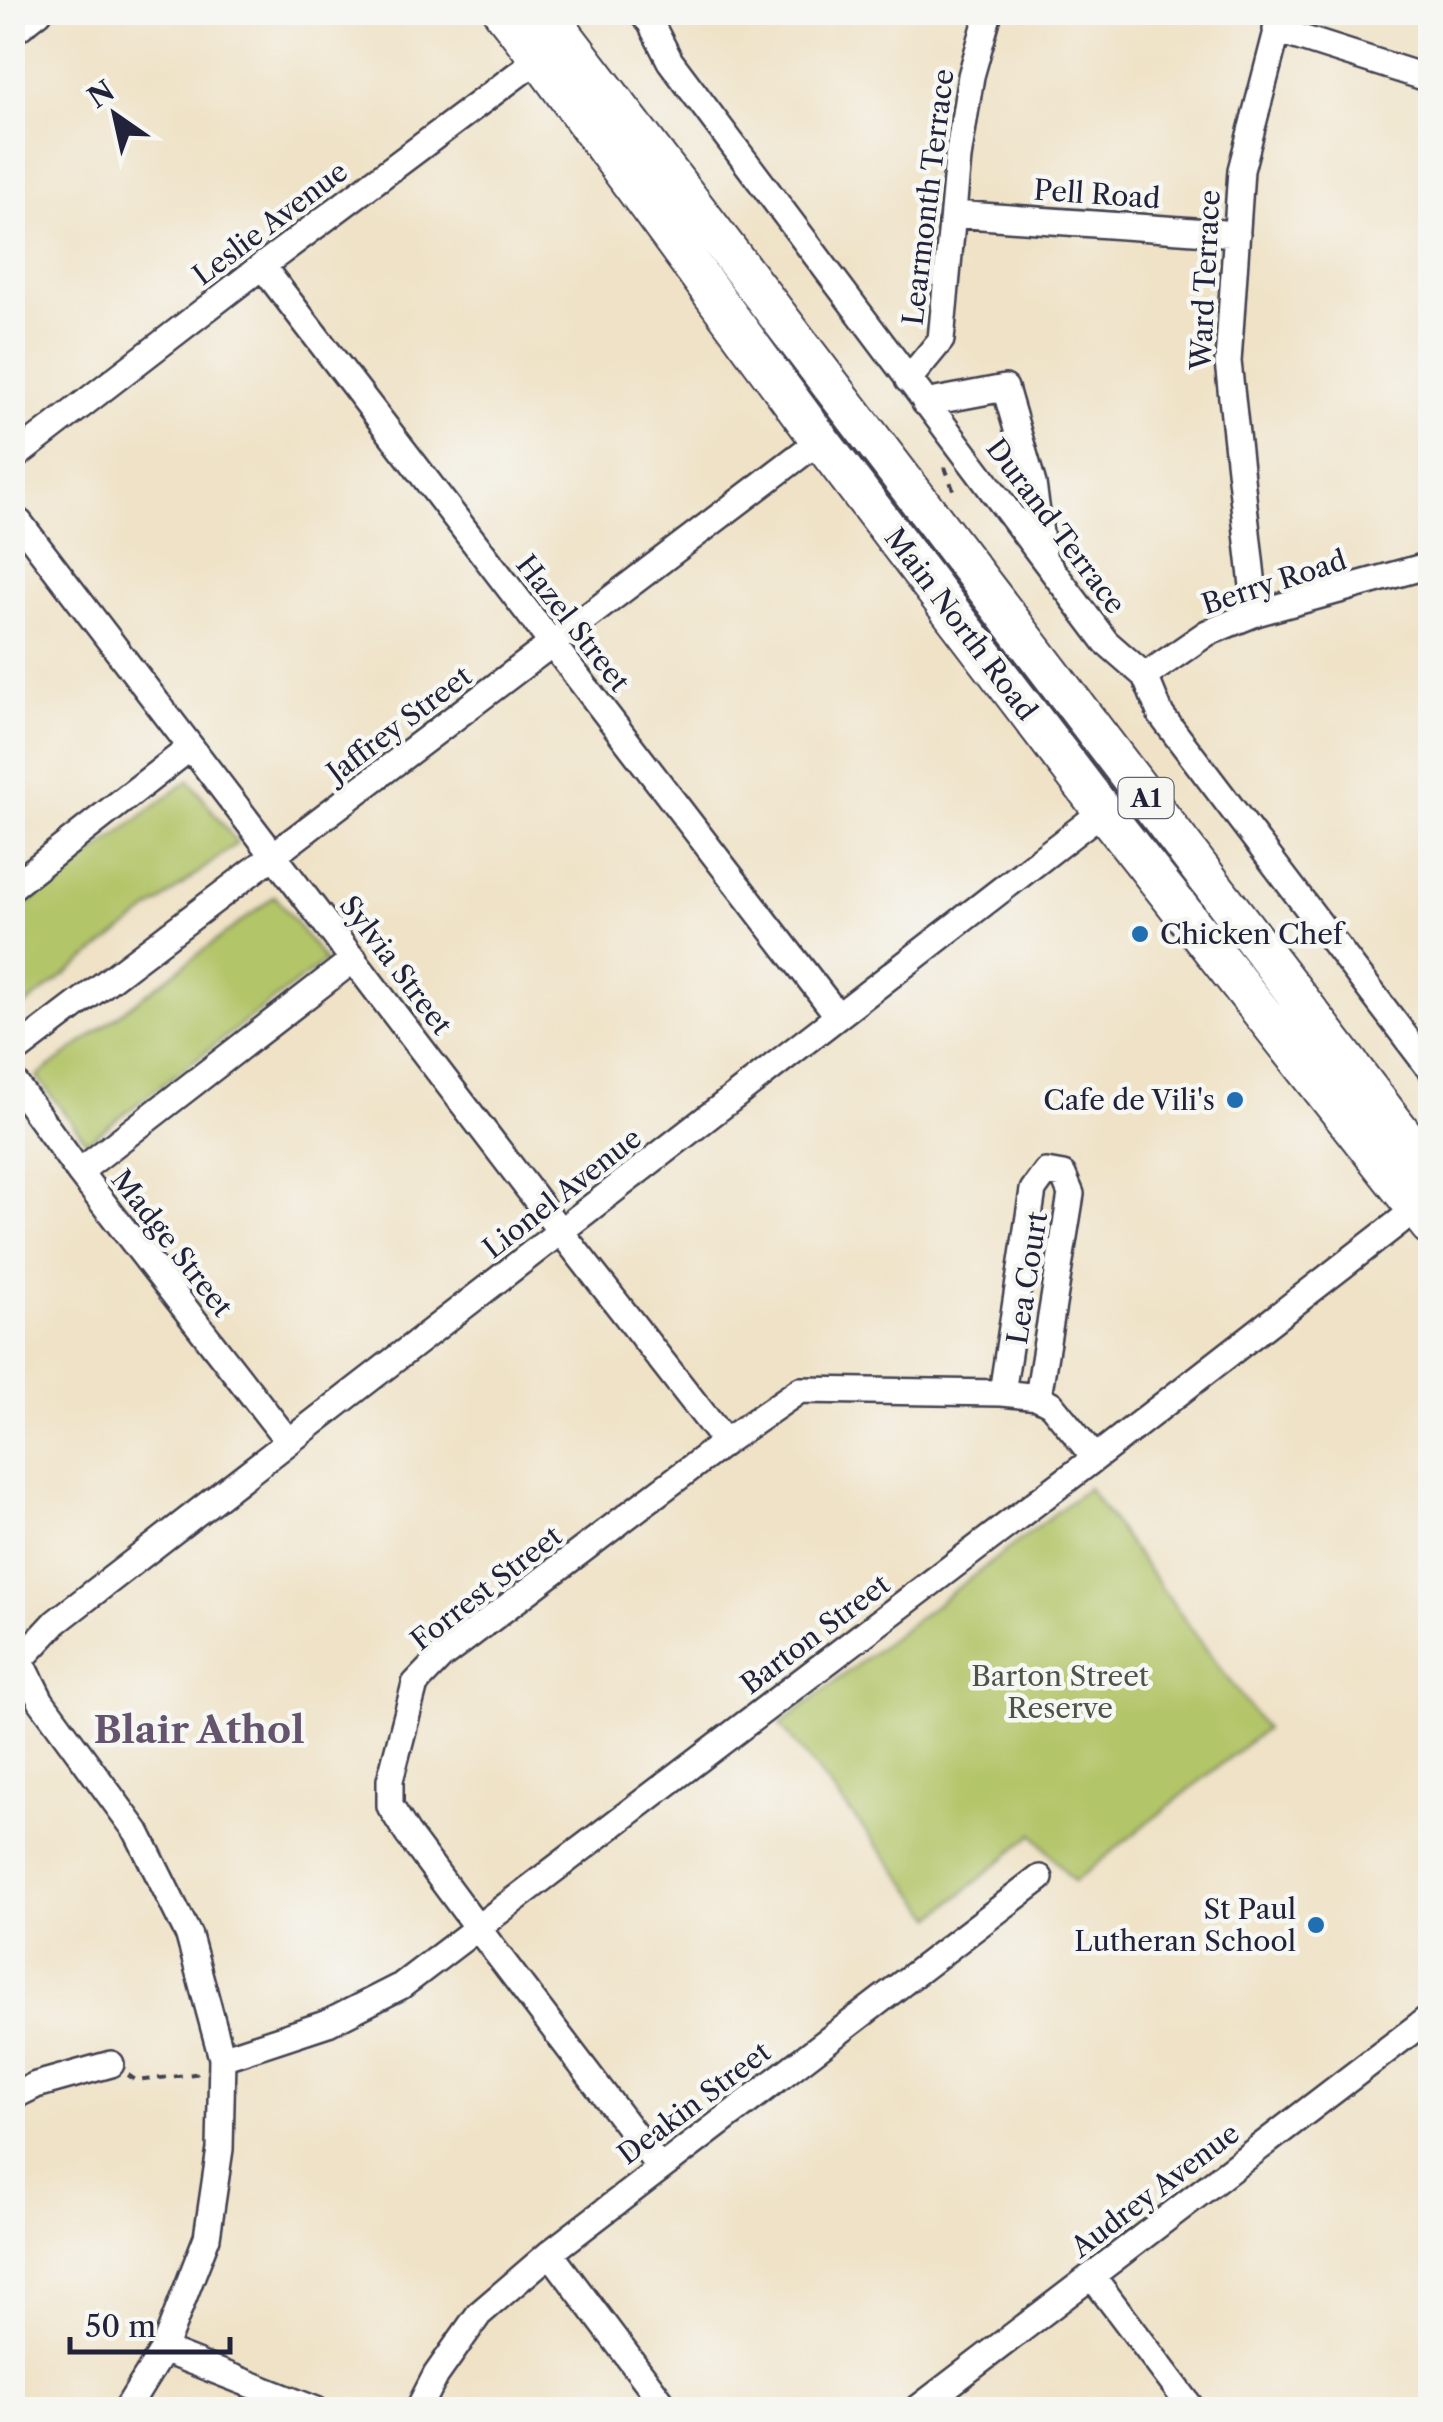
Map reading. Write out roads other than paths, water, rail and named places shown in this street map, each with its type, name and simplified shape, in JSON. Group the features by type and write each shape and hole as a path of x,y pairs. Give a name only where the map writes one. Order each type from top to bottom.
{"highway":[{"name":"Main North Road","path":"502,12 551,36 853,415 1430,1170"},
{"name":"Main North Road","path":"551,36 820,440 1103,811 1424,1217"},
{"path":"820,440 853,415"}],"street":[{"path":"12,33 38,12"},
{"name":"Learmonth Terrace","path":"908,380 941,340 958,158 971,76 989,12"},
{"name":"Durand Terrace","path":"652,16 670,61 1106,642 1145,676 1161,715 1430,1069"},
{"path":"1279,22 1430,79"},
{"name":"Ward Terrace","path":"1256,614 1228,362 1241,170 1279,22"},
{"name":"Leslie Avenue","path":"12,458 551,36"},
{"name":"Pell Road","path":"952,214 1236,234"},
{"name":"Hazel Street","path":"262,266 838,1016"},
{"path":"925,403 1005,388 1032,484 1044,559"},
{"name":"Jaffrey Street","path":"12,1054 820,440"},
{"name":"Sylvia Street","path":"15,513 274,857 725,1442"},
{"name":"Berry Road","path":"1145,676 1207,633 1256,614 1430,565"},
{"path":"12,886 191,747"},
{"name":"Lionel Avenue","path":"18,1660 56,1622 1103,811"},
{"path":"79,1172 354,959"},
{"name":"Madge Street","path":"12,1079 79,1172 288,1441"},
{"name":"Lea Court","path":"1002,1394 1034,1190 1046,1172 1063,1175 1071,1194 1038,1397"},
{"name":"Barton Street","path":"222,2064 328,2022 400,1986 1095,1458 1424,1217"},
{"name":"Forrest Street","path":"659,2167 407,1834 390,1806 390,1780 414,1684 441,1657 725,1442 800,1390 1038,1397"},
{"path":"1038,1397 1051,1404 1095,1458"},
{"path":"18,1660 41,1702 137,1832 190,1936 222,2064 220,2149 208,2236 163,2350 126,2410"},
{"name":"Deakin Street","path":"418,2410 436,2374 480,2314 550,2253 1040,1878"},
{"name":"Audrey Avenue","path":"916,2410 1430,2017"},
{"path":"12,2097 36,2084 111,2064"},
{"path":"550,2253 668,2410"},
{"path":"1092,2276 1193,2410"},
{"path":"163,2350 316,2410"}],"place":[{"name":"Chicken Chef","path":"1140,934"},
{"name":"Cafe de Vili's","path":"1235,1100"},
{"name":"St Paul Lutheran School","path":"1316,1925"}],"district":[{"name":"Blair Athol","path":"199,1730"}],"park label":[{"name":"Barton Street Reserve","path":"1060,1692"}]}
